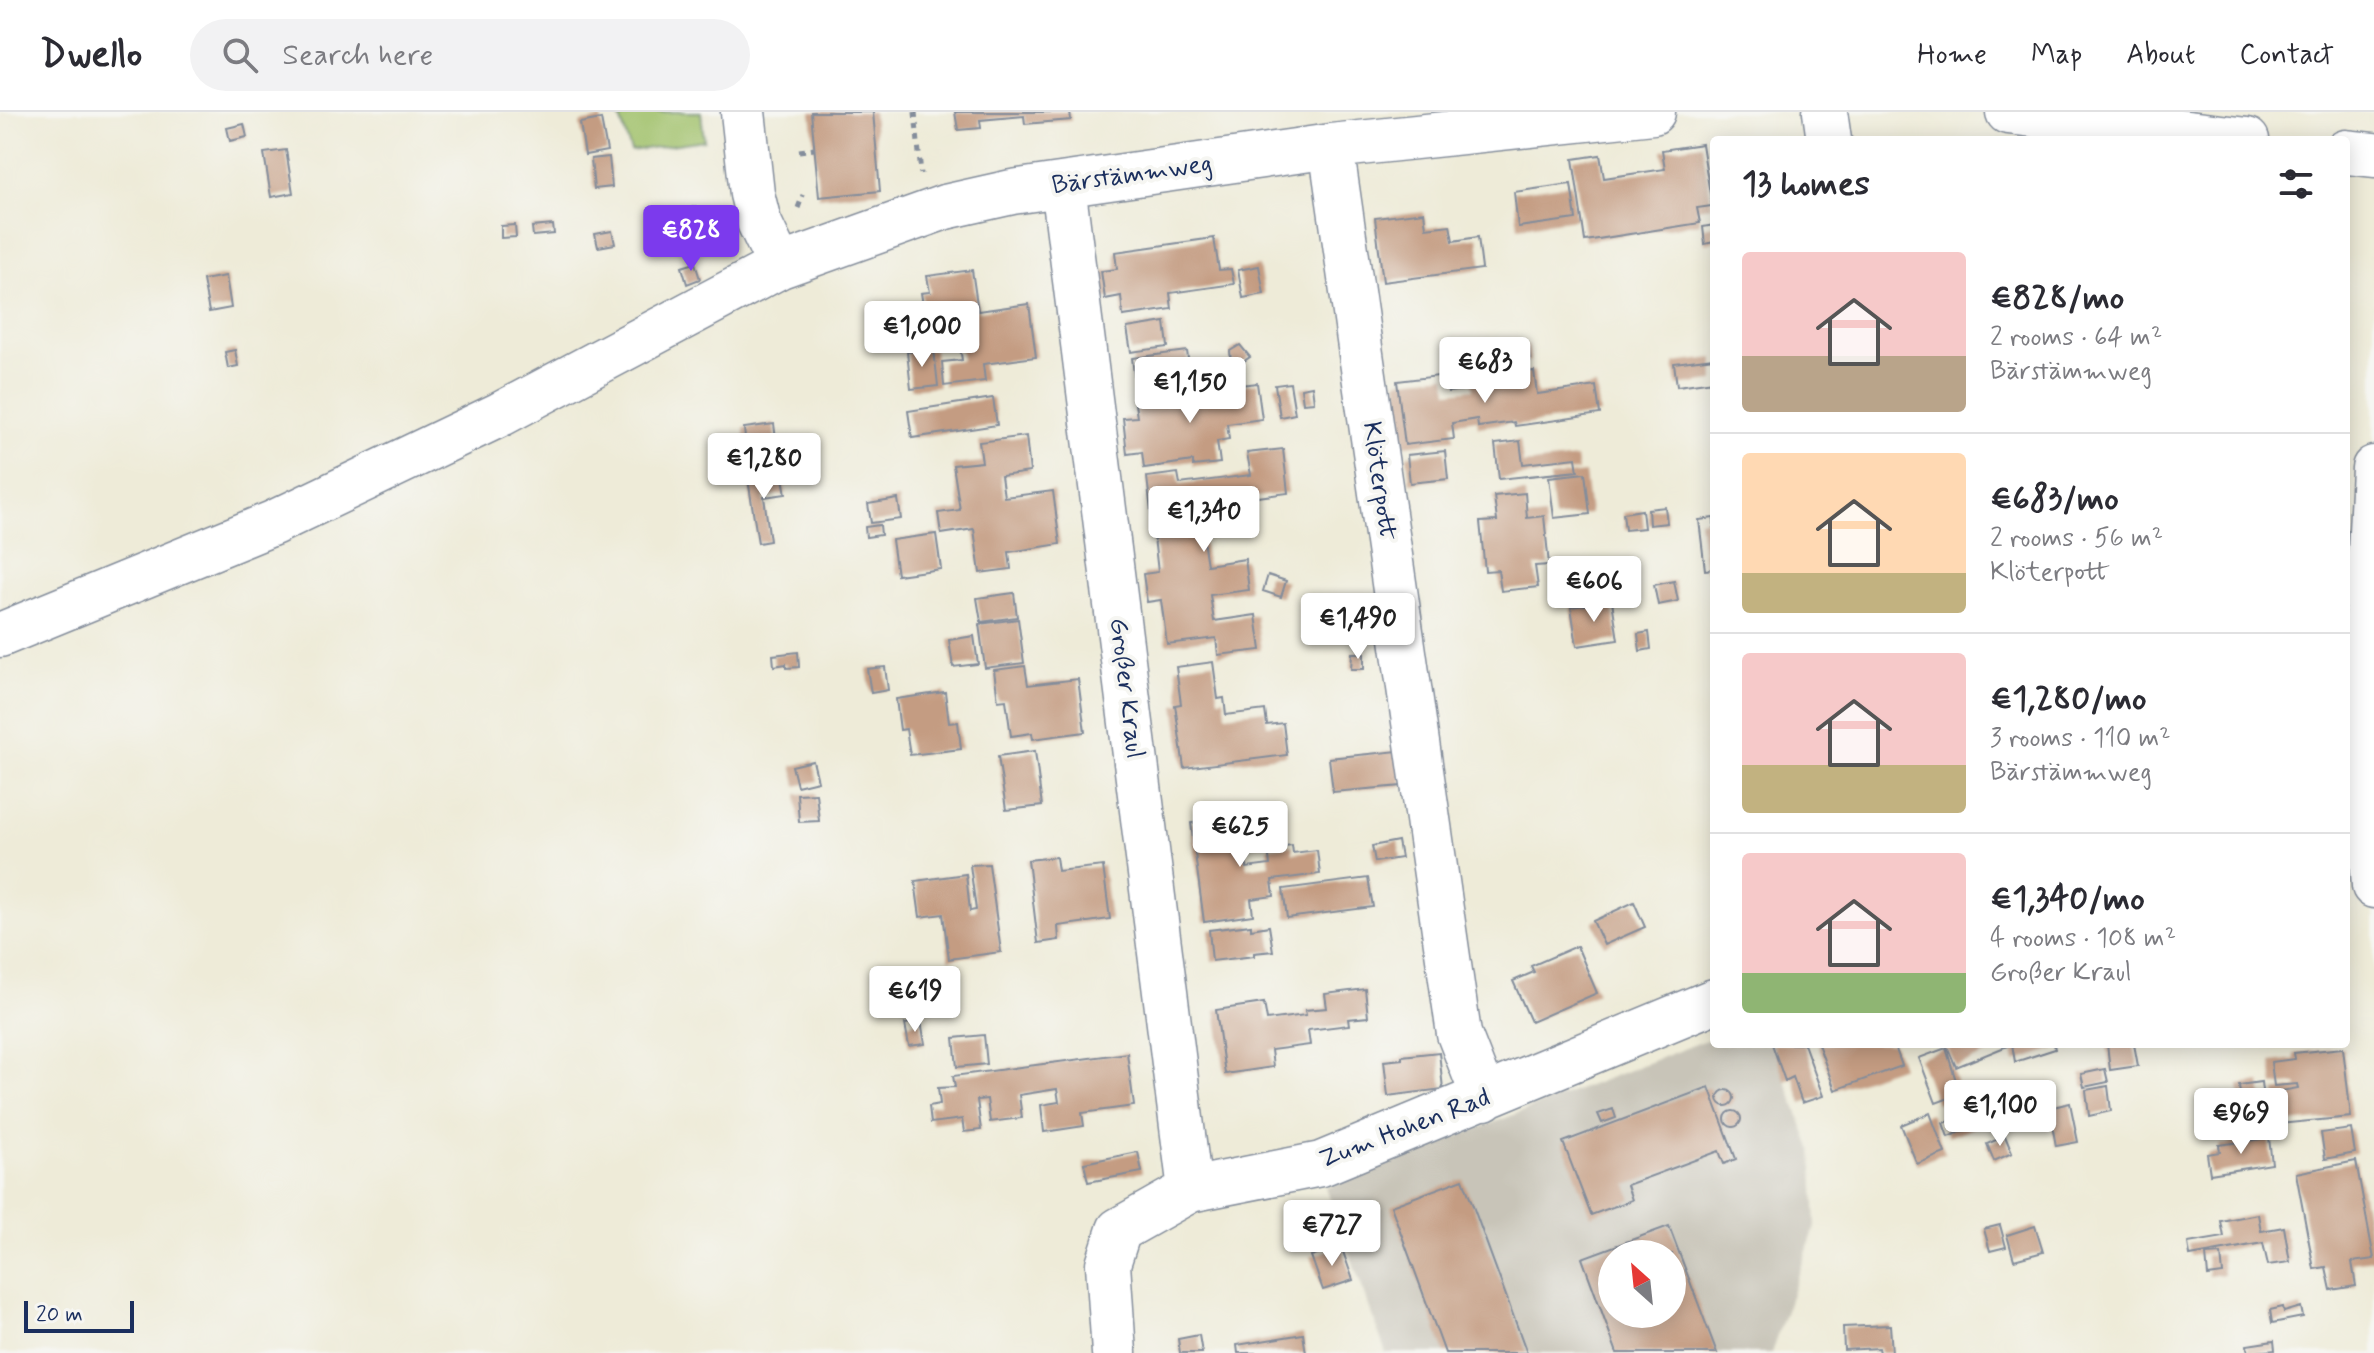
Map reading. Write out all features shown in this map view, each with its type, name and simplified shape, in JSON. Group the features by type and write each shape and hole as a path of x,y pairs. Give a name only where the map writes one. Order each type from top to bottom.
{"street":[{"path":"743,112 752,194 759,222 780,266"},
{"name":"Bärstämmweg","path":"0,635 273,523 501,414 780,266 945,207 1012,192 1331,146 1653,112"},
{"path":"1825,112 1828,136"},
{"path":"2008,112 2213,136"},
{"name":"Klöterpott","path":"1331,146 1459,1034 1484,1098"},
{"path":"2350,152 2374,155"},
{"name":"Großer Kraul","path":"1063,185 1190,1190"},
{"path":"2374,468 2363,814 2374,886"},
{"name":"Zum Hohen Rad","path":"1114,1353 1108,1264 1119,1230 1190,1190 1321,1164 1710,1003"}],"path":[{"path":"915,112 921,175"},
{"path":"799,151 814,149"}],"shaded area":[{"path":"1710,1039 1710,1048 1773,1048 1812,1151 1816,1225 1771,1353 1386,1353 1326,1188"}],"green space":[{"path":"618,112 701,112 704,140 631,151"}],"building":[{"path":"811,112 873,112 880,191 819,197"},
{"path":"955,112 1070,112 1071,120 1025,124 1024,116 980,120 981,128 958,130"},
{"path":"601,119 607,151 585,155 580,123"},
{"path":"244,124 247,137 230,141 227,128"},
{"path":"1702,144 1710,206 1697,208 1700,223 1585,241 1573,159 1600,155 1604,178 1665,169 1662,150"},
{"path":"286,150 293,193 271,197 264,153"},
{"path":"609,157 612,187 594,189 591,159"},
{"path":"1571,184 1576,219 1518,227 1514,192"},
{"path":"695,207 701,234 676,240 670,213"},
{"path":"1424,212 1426,228 1450,225 1453,241 1478,237 1482,269 1383,282 1375,218"},
{"path":"515,225 516,237 501,238 501,226"},
{"path":"553,225 554,234 533,236 532,227"},
{"path":"1710,226 1710,243 1705,244 1703,227"},
{"path":"612,231 615,244 598,247 595,234"},
{"path":"1214,238 1219,270 1231,269 1234,284 1170,293 1172,309 1123,316 1121,296 1105,299 1101,271 1117,269 1115,252"},
{"path":"695,263 700,279 687,284 682,267"},
{"path":"1259,266 1264,294 1243,298 1238,270"},
{"path":"972,270 978,311 1029,304 1036,357 983,364 985,381 944,386 942,362 962,360 959,341 936,344 931,310 924,311 921,293 930,292 927,276"},
{"path":"226,276 231,308 209,312 203,280"},
{"path":"1165,322 1168,347 1131,352 1127,328"},
{"path":"1240,345 1250,357 1238,365 1231,361 1230,351"},
{"path":"1528,345 1530,361 1513,364 1511,348"},
{"path":"934,349 938,386 911,389 907,352"},
{"path":"235,350 238,366 228,368 225,352"},
{"path":"1187,351 1192,389 1137,396 1132,358"},
{"path":"1710,358 1710,382 1677,386 1674,363"},
{"path":"1534,371 1537,394 1596,386 1600,414 1515,426 1514,422 1478,427 1477,419 1452,423 1454,439 1405,445 1397,381 1446,375 1448,392 1473,389 1472,381"},
{"path":"1240,382 1241,385 1257,383 1262,419 1227,424 1229,439 1217,441 1220,463 1193,466 1193,461 1144,468 1142,452 1127,454 1123,418 1137,417 1135,404 1208,394 1207,387"},
{"path":"1290,383 1295,414 1280,417 1275,385"},
{"path":"1312,386 1314,402 1303,403 1301,388"},
{"path":"993,398 997,425 912,438 908,411"},
{"path":"774,424 778,455 747,459 744,428"},
{"path":"1026,436 1030,472 1001,476 1004,497 1053,491 1060,544 1009,552 1011,569 980,573 974,529 941,534 938,513 960,510 953,465 982,462 979,442"},
{"path":"1520,441 1523,464 1576,458 1578,471 1499,479 1495,444"},
{"path":"1283,449 1288,493 1204,504 1208,534 1202,534 1207,565 1245,559 1249,590 1210,595 1214,621 1256,615 1261,650 1218,655 1216,638 1167,644 1161,600 1147,602 1143,574 1158,572 1147,477 1178,473 1180,484 1251,475 1247,453"},
{"path":"1445,451 1448,479 1410,483 1407,455"},
{"path":"782,473 786,494 764,497 770,541 758,543 748,479"},
{"path":"1585,473 1590,514 1554,518 1549,477"},
{"path":"1525,493 1527,518 1544,516 1549,565 1535,566 1538,587 1501,591 1498,570 1485,571 1480,522 1497,521 1494,496"},
{"path":"898,499 901,519 871,523 868,504"},
{"path":"1665,507 1667,523 1649,525 1648,509"},
{"path":"1642,510 1644,528 1625,530 1623,513"},
{"path":"1710,519 1710,569 1705,570 1699,520"},
{"path":"880,525 881,535 866,537 865,527"},
{"path":"936,534 941,569 897,575 892,540"},
{"path":"1268,575 1286,581 1281,597 1263,591"},
{"path":"1610,581 1613,597 1594,600 1592,584"},
{"path":"1674,581 1678,601 1658,605 1654,585"},
{"path":"1014,593 1017,617 981,622 977,598"},
{"path":"1612,601 1618,640 1577,646 1571,607"},
{"path":"1018,619 1024,663 985,668 979,624"},
{"path":"1649,632 1651,649 1640,651 1638,634"},
{"path":"974,636 978,664 953,667 949,640"},
{"path":"798,652 799,667 786,668 786,664 774,666 773,655"},
{"path":"1352,653 1364,653 1364,669 1351,669"},
{"path":"1213,662 1218,699 1224,698 1226,715 1265,710 1267,725 1283,723 1287,755 1184,768 1175,705 1181,704 1176,667"},
{"path":"1025,666 1028,685 1078,679 1085,732 1033,739 1032,733 1011,736 1006,700 998,701 994,670"},
{"path":"885,667 888,690 871,693 867,669"},
{"path":"945,692 949,723 958,722 961,749 910,755 906,729 900,730 896,699"},
{"path":"1035,751 1042,806 1006,810 998,756"},
{"path":"1398,751 1402,786 1333,792 1329,758"},
{"path":"813,761 818,781 797,786 792,766"},
{"path":"816,793 819,821 799,822 797,794"},
{"path":"1240,817 1247,868 1270,865 1268,848 1292,845 1293,853 1317,850 1320,874 1272,880 1274,896 1251,899 1253,915 1204,922 1191,823"},
{"path":"1398,841 1401,858 1375,862 1372,846"},
{"path":"1056,857 1058,871 1103,866 1110,919 1058,926 1059,940 1038,943 1028,860"},
{"path":"989,864 1001,952 949,959 943,914 920,917 915,881 966,874 970,911 976,910 970,865"},
{"path":"1368,878 1373,907 1287,918 1283,889"},
{"path":"1634,902 1645,927 1604,945 1593,921"},
{"path":"1251,925 1251,929 1269,926 1273,951 1212,961 1209,930"},
{"path":"1577,946 1597,993 1531,1022 1513,981 1534,972 1531,966"},
{"path":"1365,989 1368,1017 1348,1019 1349,1025 1308,1030 1310,1045 1271,1050 1273,1067 1225,1074 1216,1010 1264,1003 1267,1020 1306,1015 1305,1010 1327,1008 1325,994"},
{"path":"921,1021 925,1044 909,1046 905,1024"},
{"path":"984,1035 987,1064 957,1067 954,1038"},
{"path":"1773,1048 1805,1048 1823,1096 1802,1103 1793,1077 1785,1081"},
{"path":"1819,1048 1895,1048 1902,1066 1835,1090"},
{"path":"1946,1048 1960,1094 1936,1103 1919,1058"},
{"path":"1948,1048 2002,1048 1956,1067"},
{"path":"2013,1048 2055,1048 2055,1049 2015,1062"},
{"path":"2107,1048 2135,1048 2138,1066 2110,1070"},
{"path":"2343,1048 2351,1117 2279,1124 2275,1092 2298,1088 2297,1084 2274,1086 2271,1062 2295,1059 2294,1053"},
{"path":"1439,1052 1443,1089 1388,1096 1384,1061"},
{"path":"1127,1053 1134,1106 1082,1113 1084,1126 1044,1132 1041,1105 1059,1102 1057,1089 1019,1095 1022,1118 990,1122 987,1099 977,1100 981,1130 964,1132 962,1119 931,1123 929,1106 940,1104 938,1088 955,1087 953,1076"},
{"path":"2105,1069 2108,1082 2084,1087 2081,1074"},
{"path":"2261,1082 2265,1117 2243,1119 2239,1085"},
{"path":"2108,1086 2111,1111 2089,1116 2086,1090"},
{"path":"1709,1087 1736,1159 1724,1164 1719,1151 1627,1185 1632,1200 1591,1215 1563,1142"},
{"path":"1723,1090 1729,1090 1734,1098 1732,1104 1723,1106 1718,1101 1718,1095"},
{"path":"1963,1099 1967,1109 1956,1115 1951,1103"},
{"path":"2070,1103 2078,1142 2056,1146 2049,1108"},
{"path":"1613,1109 1616,1118 1602,1123 1598,1114"},
{"path":"1733,1111 1739,1113 1739,1125 1733,1127 1727,1125 1725,1119 1727,1113"},
{"path":"1930,1113 1945,1153 1917,1164 1901,1125"},
{"path":"1969,1114 1974,1127 1948,1137 1943,1123"},
{"path":"2351,1129 2355,1153 2325,1159 2321,1133"},
{"path":"2005,1136 2012,1153 1994,1161 1987,1144"},
{"path":"2269,1138 2272,1164 2210,1174 2207,1154 2220,1152 2219,1145"},
{"path":"1138,1152 1142,1172 1088,1182 1084,1163"},
{"path":"2356,1161 2374,1259 2352,1262 2356,1286 2331,1290 2326,1267 2314,1269 2296,1173"},
{"path":"1463,1179 1527,1353 1445,1353 1391,1206"},
{"path":"2258,1214 2261,1231 2284,1227 2290,1262 2268,1265 2263,1243 2190,1256 2188,1243 2224,1237 2221,1221"},
{"path":"2000,1225 2006,1247 1990,1251 1984,1229"},
{"path":"1669,1226 1674,1240 1631,1240"},
{"path":"2035,1226 2043,1252 2014,1260 2007,1235"},
{"path":"1341,1246 1353,1280 1323,1290 1311,1256"},
{"path":"1598,1252 1598,1301 1582,1258"},
{"path":"2221,1254 2223,1274 2208,1276 2206,1255"},
{"path":"1686,1271 1717,1353 1617,1353 1608,1328 1686,1328"},
{"path":"2283,1307 2284,1312 2301,1307 2303,1317 2272,1323 2270,1310"},
{"path":"1890,1325 1892,1353 1880,1353 1879,1348 1844,1350 1843,1327"},
{"path":"1303,1334 1306,1353 1238,1353 1237,1345"},
{"path":"1199,1335 1202,1353 1180,1353 1178,1339"},
{"path":"2274,1341 2275,1350 2248,1353 2247,1345"}]}
